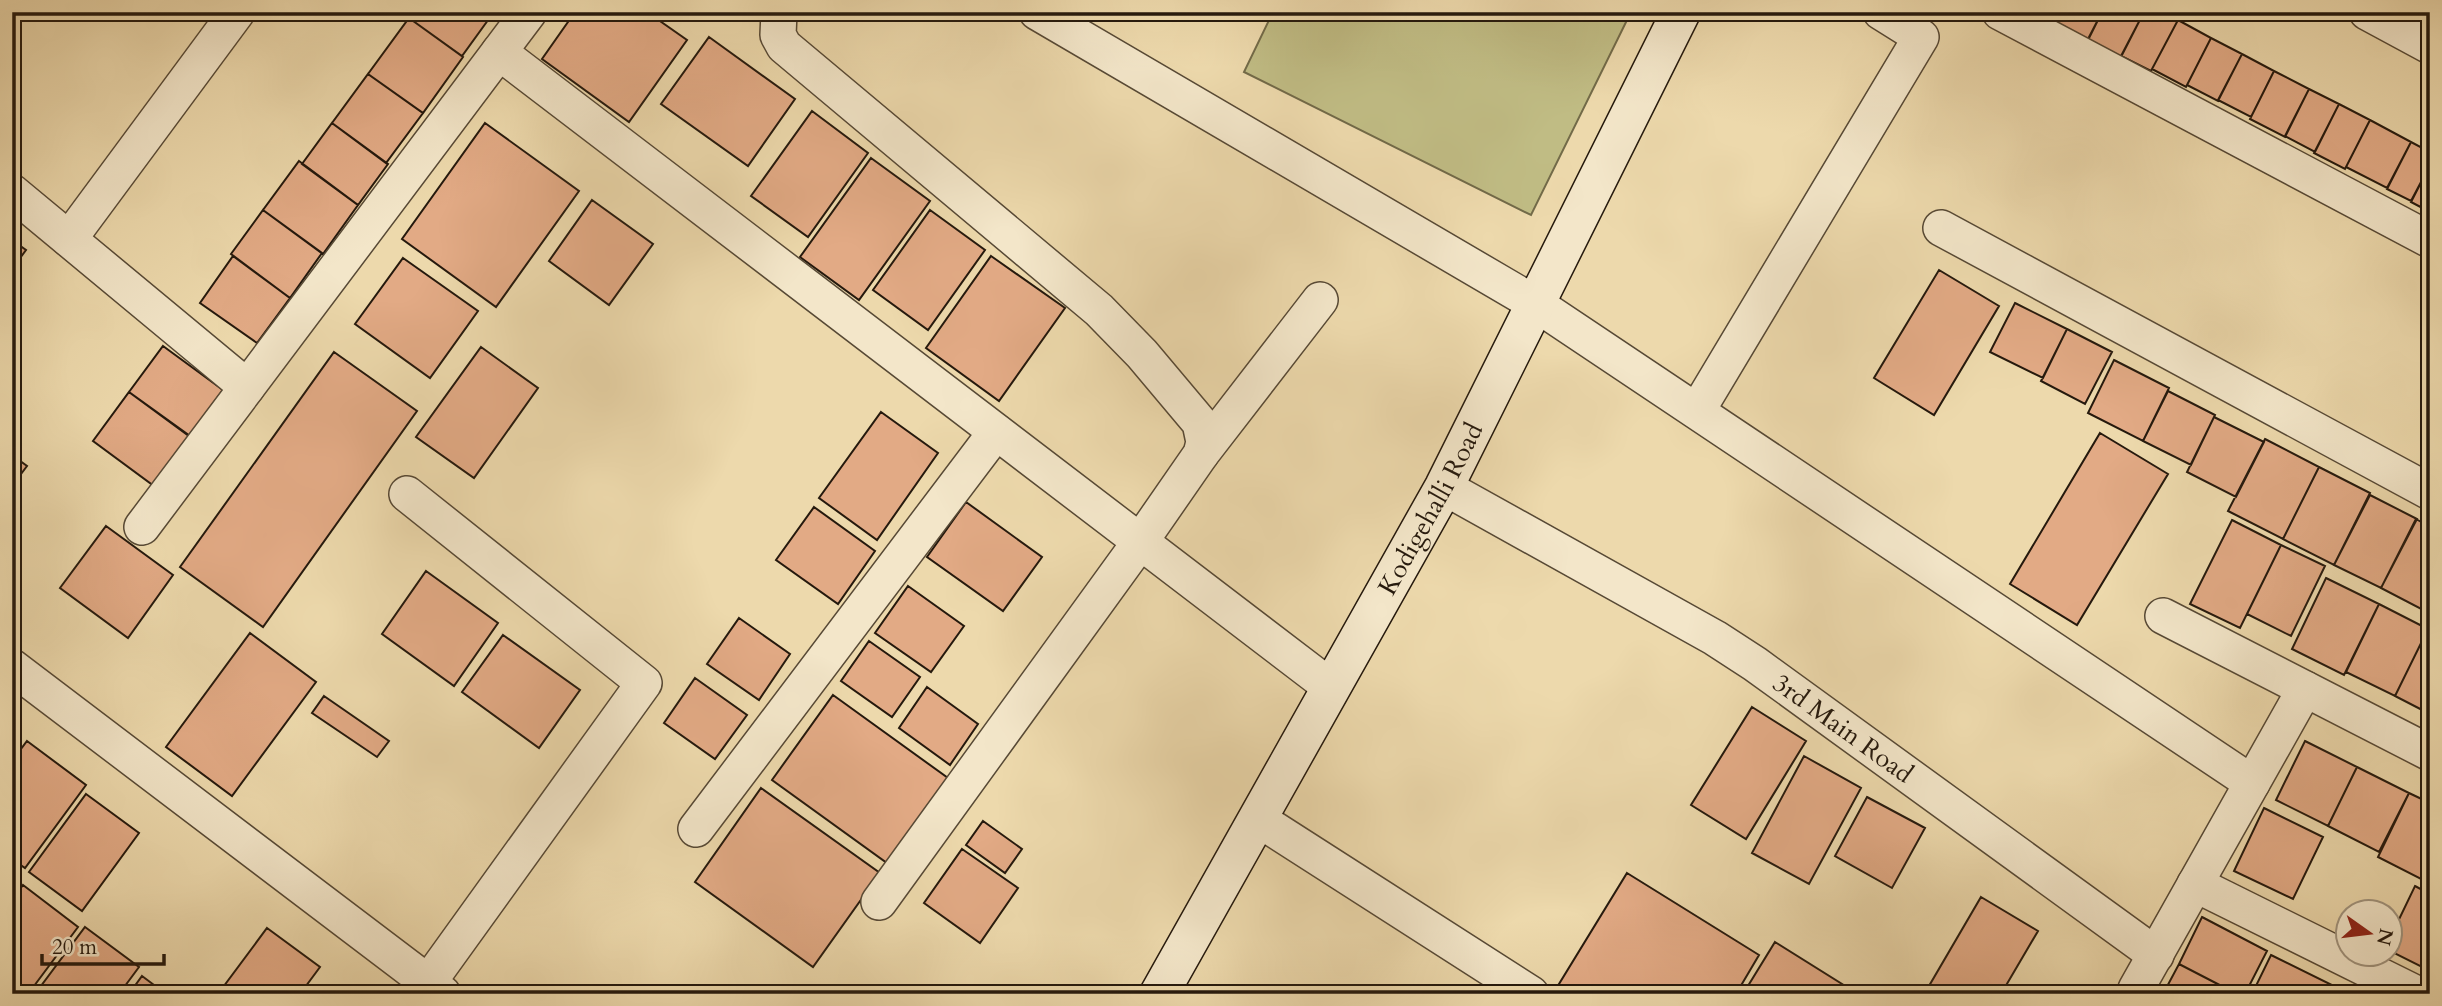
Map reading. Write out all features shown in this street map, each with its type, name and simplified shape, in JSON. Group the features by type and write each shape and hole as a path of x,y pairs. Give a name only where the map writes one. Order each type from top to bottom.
{"main road":[{"name":"Kodigehalli Road","path":"1159,994 1444,487 1681,12"}],"street":[{"path":"69,239 237,12"},
{"path":"142,527 529,12"},
{"path":"779,12 778,35 784,46 1099,310 1142,354 1200,423 1204,442 1201,454"},
{"path":"1037,12 1536,304 2252,783"},
{"path":"1697,411 1922,37 1881,12"},
{"path":"2000,12 2430,240"},
{"path":"2367,12 2430,46"},
{"path":"499,52 1332,688"},
{"path":"12,192 247,387"},
{"path":"1941,228 2430,492"},
{"path":"879,902 1201,454 1320,300"},
{"path":"696,829 996,432"},
{"name":"3rd Main Road","path":"1444,487 1714,638 1755,664 2155,955"},
{"path":"12,667 430,990 644,683 407,494"},
{"path":"2163,616 2430,753"},
{"path":"2136,989 2305,689"},
{"path":"1258,819 1531,994"},
{"path":"2195,884 2361,981 2417,994"}],"shaded area":[{"path":"1273,12 1631,12 1531,215 1244,72"}],"building":[{"path":"413,12 486,12 491,16 462,56 409,18"},
{"path":"575,12 647,12 687,40 629,122 542,59"},
{"path":"2027,12 2058,12 2051,25"},
{"path":"2058,12 2102,12 2087,41 2052,23"},
{"path":"2102,12 2144,12 2121,57 2088,40"},
{"path":"2144,12 2161,12 2178,20 2151,71 2121,56"},
{"path":"409,18 463,57 423,113 368,74"},
{"path":"2178,20 2211,38 2186,87 2152,69"},
{"path":"709,37 795,99 748,166 661,104"},
{"path":"2211,38 2242,54 2218,101 2187,85"},
{"path":"2242,54 2274,71 2251,117 2218,100"},
{"path":"2274,71 2309,89 2285,137 2250,119"},
{"path":"368,74 423,113 386,163 332,123"},
{"path":"2309,89 2339,104 2315,152 2285,136"},
{"path":"2339,104 2370,120 2345,169 2314,153"},
{"path":"812,111 868,153 808,237 751,196"},
{"path":"2370,120 2411,142 2387,188 2346,167"},
{"path":"332,123 388,164 358,205 302,164"},
{"path":"485,123 579,191 496,307 402,239"},
{"path":"2411,142 2430,152 2430,165 2411,201 2387,189"},
{"path":"871,158 930,201 859,300 800,257"},
{"path":"299,161 358,205 323,254 263,210"},
{"path":"2430,165 2430,212 2411,202"},
{"path":"592,200 653,244 609,305 549,261"},
{"path":"263,210 322,253 290,298 231,254"},
{"path":"930,210 985,250 928,330 873,290"},
{"path":"12,240 26,250 12,269"},
{"path":"233,256 290,298 257,343 200,303"},
{"path":"991,256 1065,308 999,401 926,348"},
{"path":"403,258 478,311 430,378 355,324"},
{"path":"1939,270 1999,306 1934,415 1874,378"},
{"path":"2015,303 2067,329 2043,378 1990,352"},
{"path":"2067,329 2112,352 2085,404 2041,381"},
{"path":"163,346 223,390 189,436 129,392"},
{"path":"481,347 538,388 474,478 416,437"},
{"path":"334,352 417,411 263,627 180,567"},
{"path":"2114,360 2169,388 2143,441 2088,413"},
{"path":"2168,391 2215,415 2191,465 2143,441"},
{"path":"129,392 190,436 154,486 93,441"},
{"path":"881,412 938,453 877,540 819,498"},
{"path":"2214,417 2264,442 2236,497 2187,472"},
{"path":"2100,433 2168,474 2077,625 2010,584"},
{"path":"2265,439 2319,467 2283,539 2228,511"},
{"path":"12,455 27,466 12,486"},
{"path":"2319,467 2370,493 2334,565 2283,539"},
{"path":"2370,495 2417,519 2381,588 2334,565"},
{"path":"966,502 1042,557 1003,611 927,557"},
{"path":"814,507 875,551 838,604 776,560"},
{"path":"2416,519 2430,527 2430,608 2427,612 2381,588"},
{"path":"2232,520 2281,545 2240,628 2190,604"},
{"path":"106,526 173,575 128,638 60,588"},
{"path":"2281,545 2325,566 2291,636 2247,614"},
{"path":"426,571 498,623 454,686 382,634"},
{"path":"2326,578 2379,604 2344,675 2292,649"},
{"path":"908,586 964,626 931,672 875,633"},
{"path":"2379,604 2428,629 2395,696 2346,672"},
{"path":"739,618 790,654 759,700 707,664"},
{"path":"2428,629 2430,630 2430,714 2395,696"},
{"path":"250,633 316,682 232,796 166,747"},
{"path":"503,635 580,690 539,748 462,692"},
{"path":"869,641 920,677 892,717 841,681"},
{"path":"695,678 747,715 715,759 664,723"},
{"path":"927,687 978,724 950,765 899,728"},
{"path":"833,695 948,778 887,863 772,780"},
{"path":"324,696 389,741 377,757 312,713"},
{"path":"1752,707 1806,741 1746,839 1691,805"},
{"path":"27,741 86,785 25,868 12,859 12,761"},
{"path":"2305,741 2357,767 2328,826 2276,800"},
{"path":"1804,756 1861,788 1809,884 1752,853"},
{"path":"2357,767 2409,793 2379,852 2328,826"},
{"path":"761,788 880,873 813,967 695,882"},
{"path":"2409,793 2430,803 2430,867 2423,880 2378,857"},
{"path":"86,794 139,833 82,911 29,872"},
{"path":"1867,797 1925,828 1892,888 1835,856"},
{"path":"2264,808 2323,837 2293,899 2234,871"},
{"path":"983,821 1022,849 1005,873 966,845"},
{"path":"962,849 1018,888 980,943 924,903"},
{"path":"1627,873 1759,955 1736,994 1575,994 1559,984"},
{"path":"23,885 78,927 28,994 12,994 12,900"},
{"path":"2415,886 2430,894 2430,971 2404,958 2404,909"},
{"path":"1981,897 2038,931 2001,994 1942,994 1929,986"},
{"path":"2202,917 2267,951 2245,994 2237,994 2179,964"},
{"path":"85,927 139,967 119,994 35,994"},
{"path":"267,928 320,967 300,994 218,994"},
{"path":"1775,942 1858,994 1743,994"},
{"path":"2271,955 2340,989 2338,994 2252,994"},
{"path":"2179,964 2237,994 2163,994"},
{"path":"142,976 166,994 129,994"}]}
